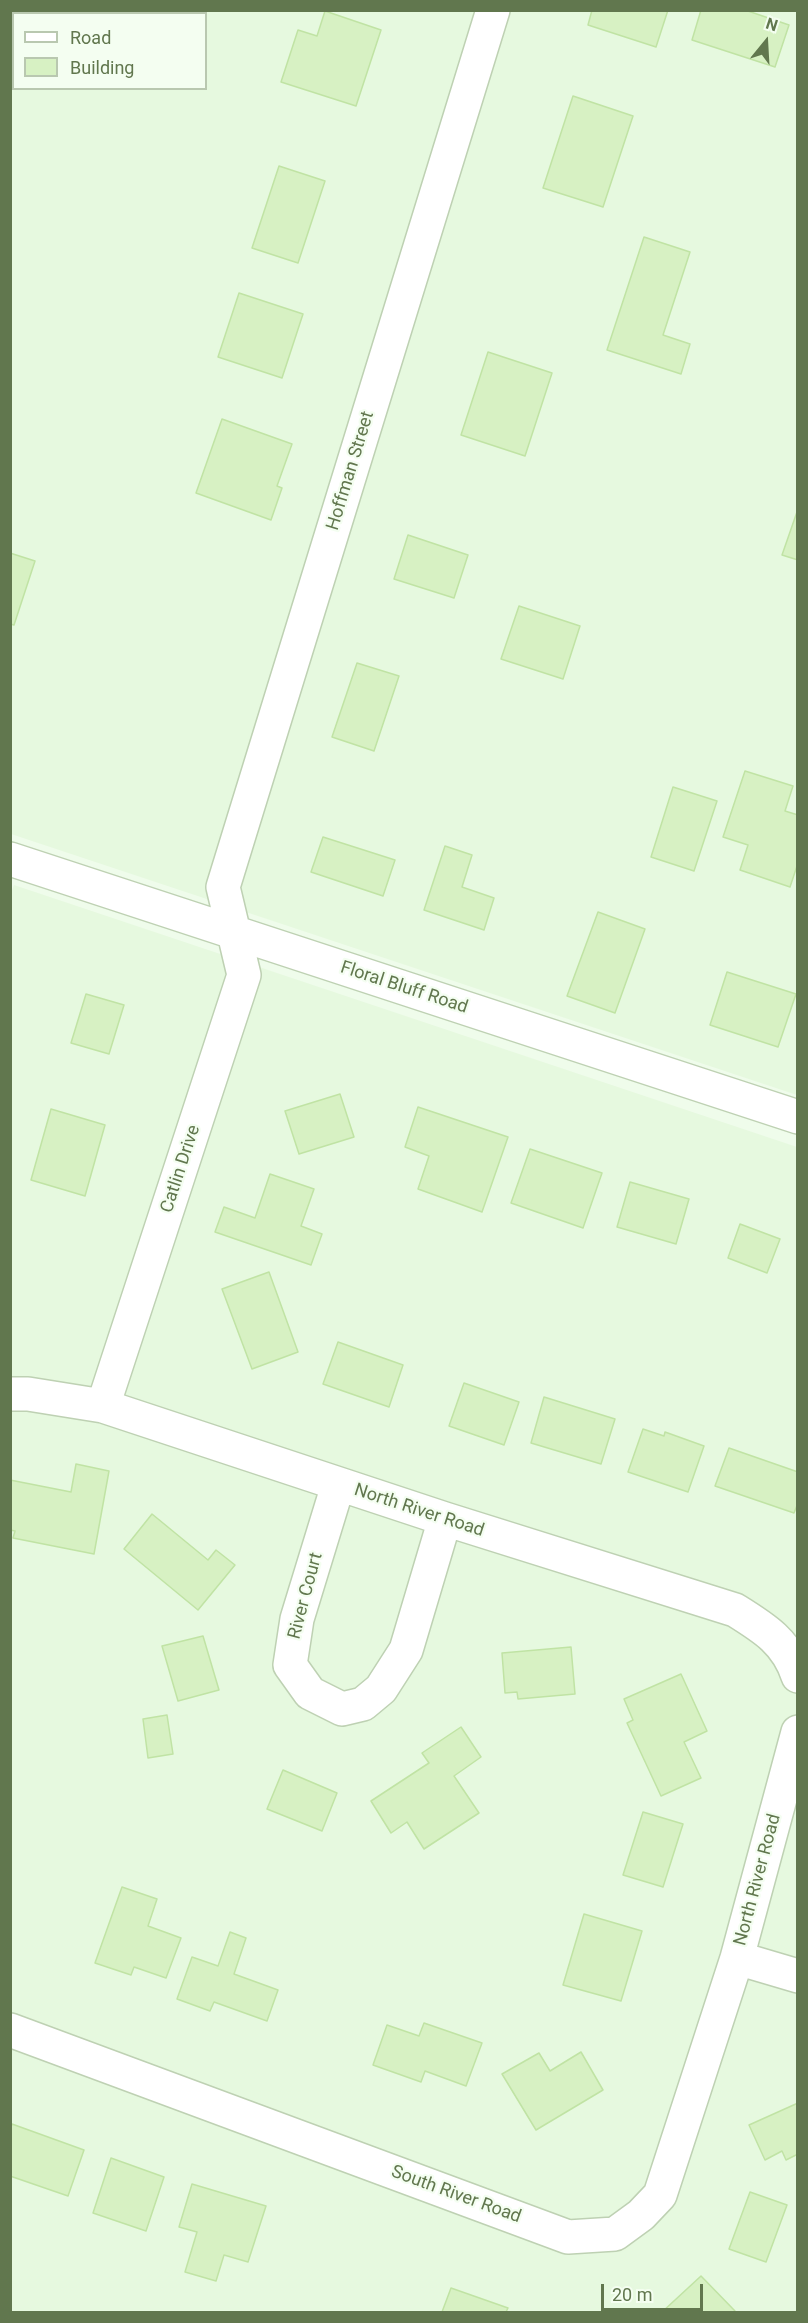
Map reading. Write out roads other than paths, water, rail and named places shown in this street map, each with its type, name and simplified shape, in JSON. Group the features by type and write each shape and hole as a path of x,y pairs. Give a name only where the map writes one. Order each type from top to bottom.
{"street":[{"name":"Hoffman Street","path":"234,932 224,887 492,10"},
{"name":"Floral Bluff Road","path":"10,859 798,1118"},
{"name":"Catlin Drive","path":"103,1406 244,975 234,932"},
{"name":"North River Road","path":"10,1394 27,1394 103,1406 338,1485 735,1610 768,1631 792,1659 798,1676"},
{"name":"River Court","path":"338,1485 297,1619 290,1665 310,1693 342,1709 363,1704 381,1689 405,1650 444,1519"},
{"name":"North River Road","path":"737,1958 798,1732"},
{"path":"737,1958 798,1976"},
{"name":"South River Road","path":"10,2030 568,2237 615,2234 641,2215 660,2194 737,1958"}]}
